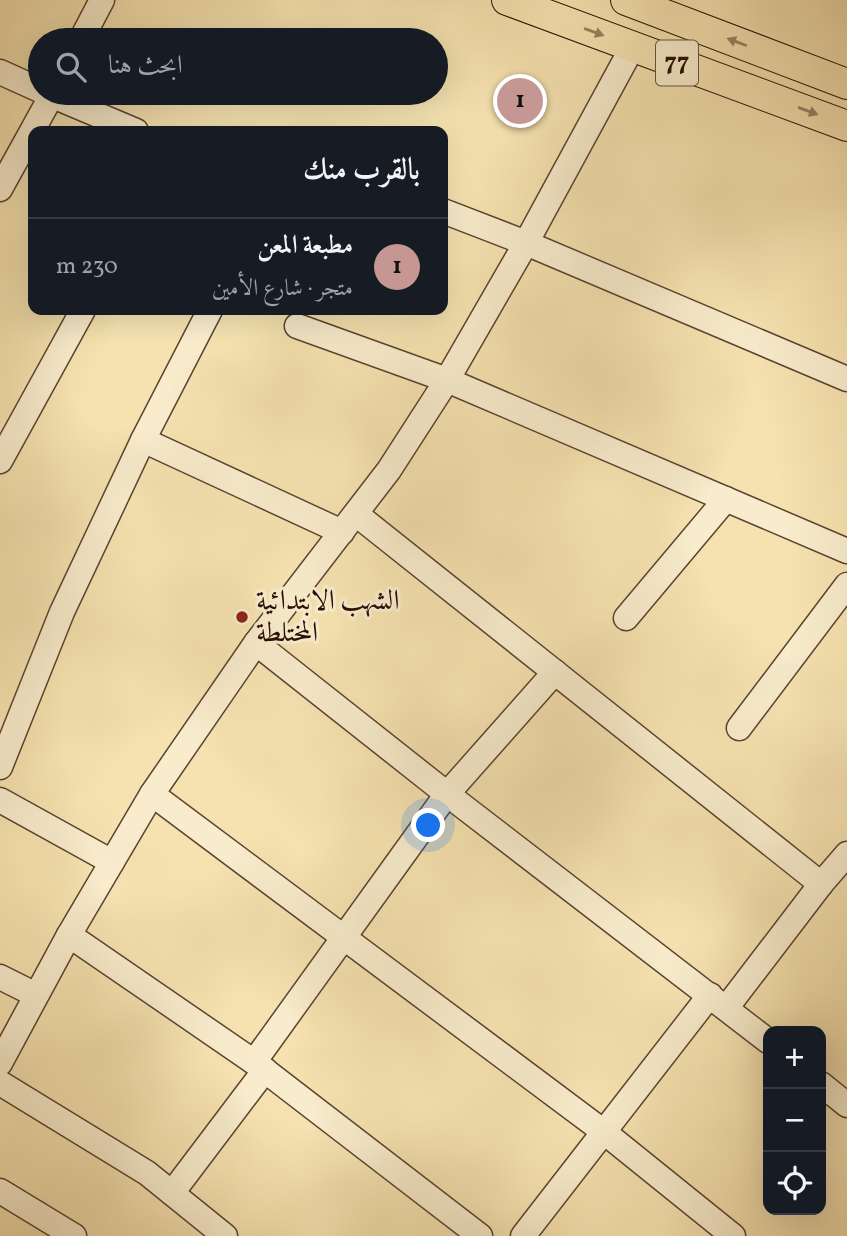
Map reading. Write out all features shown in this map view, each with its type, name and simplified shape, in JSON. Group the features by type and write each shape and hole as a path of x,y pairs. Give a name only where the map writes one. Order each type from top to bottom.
{"main road":[{"name":"77","path":"507,0 847,125"},
{"name":"77","path":"626,0 847,84"}],"street":[{"path":"87,28 102,0"},
{"path":"0,1063 69,935 152,794 256,643 389,470 447,380 526,243 633,47"},
{"path":"0,72 28,84"},
{"path":"32,126 42,105"},
{"path":"76,105 124,126"},
{"path":"0,189 28,133"},
{"path":"448,213 526,243 847,379"},
{"path":"0,461 80,315"},
{"path":"0,767 62,612 143,440 207,315"},
{"path":"297,326 447,380 847,551"},
{"path":"143,440 349,523 555,672 821,884"},
{"path":"626,618 726,499"},
{"path":"739,728 846,590"},
{"path":"256,643 763,1037"},
{"path":"172,1193 260,1066 344,937 447,794 555,672"},
{"path":"152,794 604,1132 733,1236"},
{"path":"0,800 112,862"},
{"path":"523,1236 604,1132 847,854"},
{"path":"69,935 260,1066 480,1236"},
{"path":"0,977 36,995"},
{"path":"0,1083 147,1173 225,1236"},
{"path":"826,1088 847,1105"},
{"path":"0,1191 74,1236"}],"place":[{"name":"مطبعة المعن","path":"520,101"},
{"name":"الشهب الابتدائية المختلطة","path":"242,617"}]}
